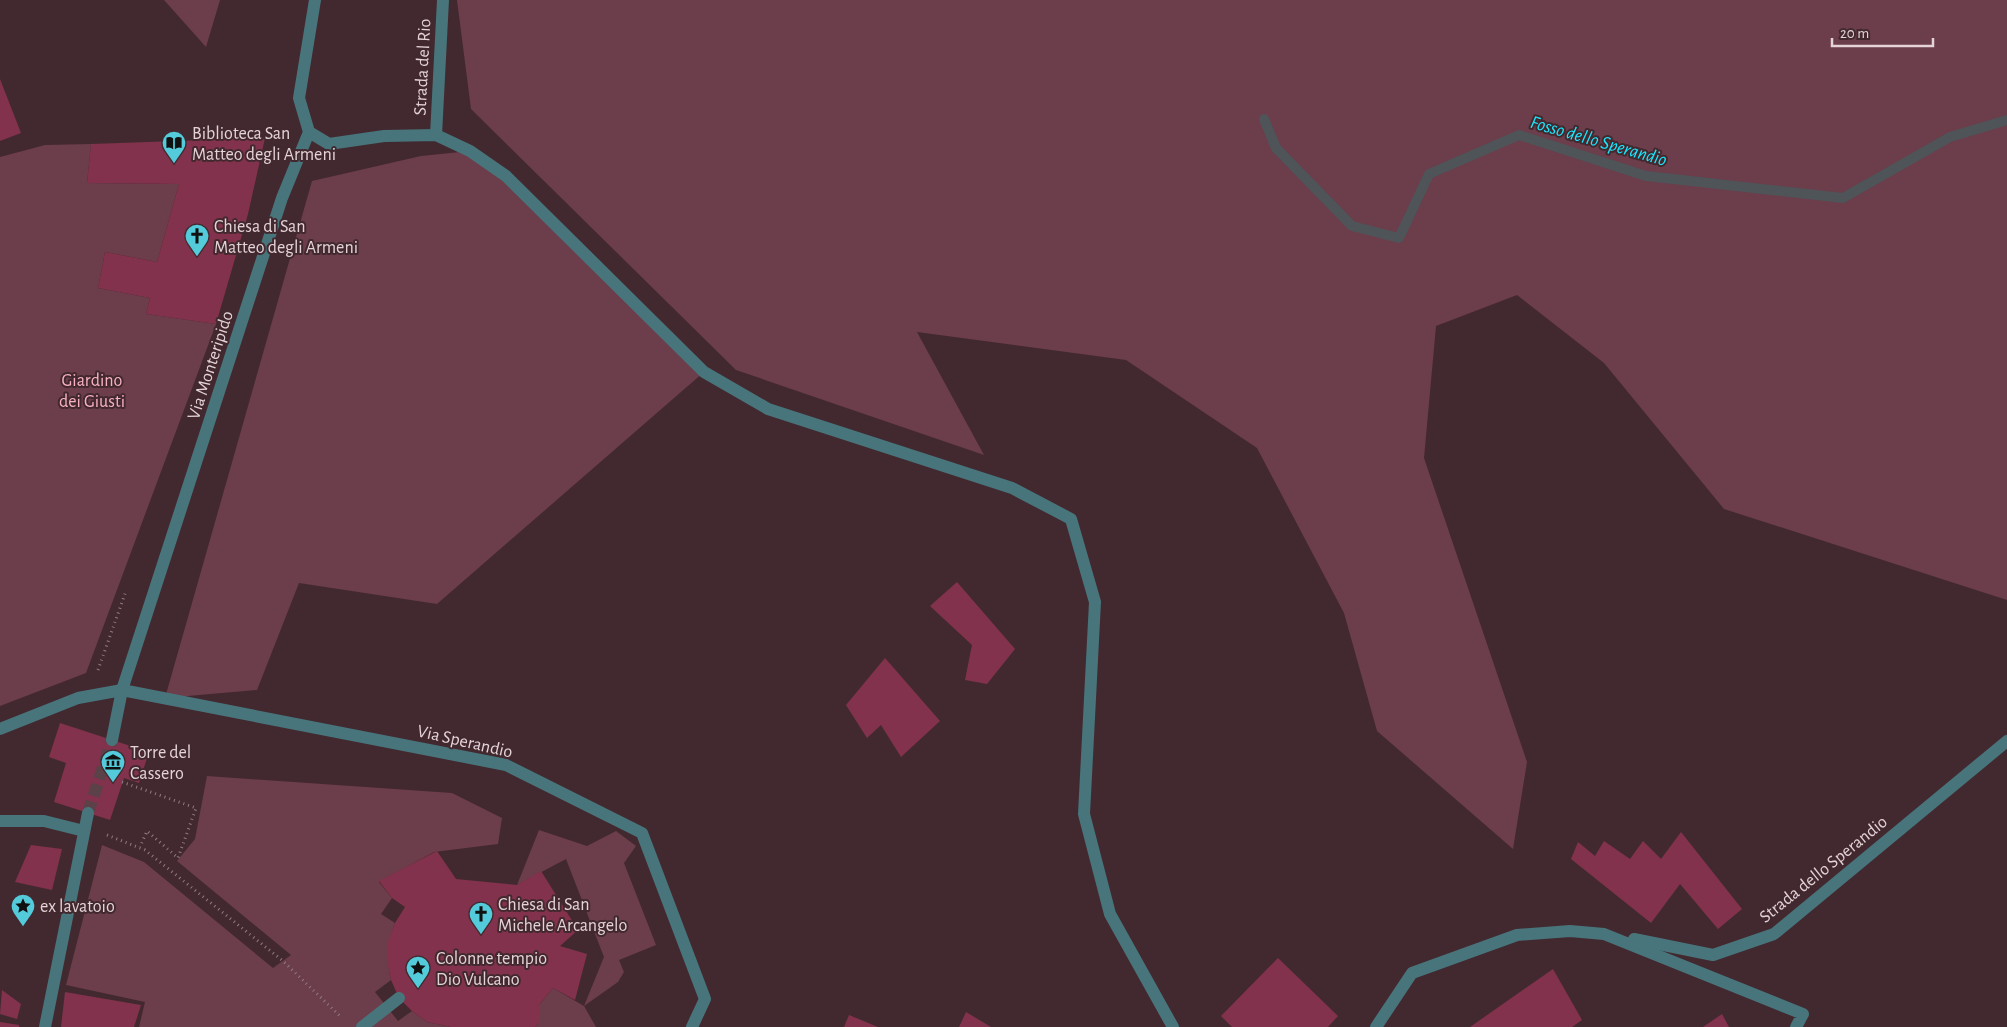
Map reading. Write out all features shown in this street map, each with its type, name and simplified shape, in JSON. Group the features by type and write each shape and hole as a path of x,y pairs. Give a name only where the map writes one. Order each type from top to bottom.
{"street":[{"path":"316,0 299,98 310,132 329,144 384,136 436,135 470,151 506,176 704,372 768,409 1012,488 1071,519 1095,602 1084,814 1110,914 1173,1027"},
{"name":"Strada del Rio","path":"436,135 443,0"},
{"name":"Via Monteripido","path":"112,740 122,690 282,198 310,132"},
{"path":"0,729 78,698 122,690"},
{"name":"Via Sperandio","path":"122,690 506,765 642,833 705,1000 692,1027"},
{"name":"Strada dello Sperandio","path":"1376,1027 1412,973 1517,935 1570,931 1604,934 1713,955 1774,934 2007,740"},
{"path":"45,1027 88,813"},
{"path":"0,821 44,821 84,832"},
{"name":"Strada dello Sperandio","path":"1604,934 1803,1014 1796,1027"},
{"path":"362,1027 399,998"}],"path":[{"path":"122,782 196,808 178,858 147,831 140,847"},
{"path":"109,835 140,847 283,961 345,1020"}],"green space":[{"path":"164,0 220,0 206,47"},
{"path":"457,0 2007,0 2007,600 1724,509 1604,363 1517,295 1436,326 1424,458 1527,762 1513,849 1377,731 1344,613 1257,448 1126,360 917,332 984,455 736,370 471,109"},
{"name":"Giardino dei Giusti","path":"91,144 87,183 179,184 157,262 105,252 98,288 150,298 146,314 216,324 86,673 0,706 0,157 45,145"},
{"path":"470,151 506,176 704,372 437,604 299,583 257,690 165,698 312,181 421,156"},
{"path":"207,776 452,793 502,818 498,844 434,852 379,882 392,898 381,914 395,923 388,952 391,980 375,992 398,1021 412,1011 427,1022 451,1027 139,1027 145,1002 66,985 102,845 144,862 273,968 291,955 177,861 195,839"},
{"path":"539,830 587,846 616,831 636,846 624,863 656,945 619,960 624,972 618,982 584,1006 604,957 566,859 517,885"},
{"path":"553,988 584,1006 596,1027 535,1027 539,1023 539,1005"}],"building":[{"path":"0,79 21,133 0,141"},
{"path":"265,138 248,214 216,324 146,314 150,298 98,288 105,252 157,262 179,184 87,183 91,144"},
{"path":"957,582 1015,649 987,684 965,680 972,645 930,606"},
{"path":"885,658 940,721 901,757 881,725 867,738 846,705"},
{"path":"60,723 149,752 139,783 124,778 110,820 54,802 66,763 49,757"},
{"path":"1681,832 1742,909 1718,929 1680,884 1651,923 1571,859 1578,842 1595,856 1604,841 1630,859 1643,841 1661,859"},
{"path":"31,845 62,849 52,890 15,882"},
{"name":"Chiesa di San Michele Arcangelo","path":"437,851 456,879 517,885 541,871 578,930 560,946 587,954 575,1000 553,988 539,1005 539,1023 535,1027 451,1027 427,1022 399,998 391,980 387,961 388,941 395,923 405,907 392,898 379,881"},
{"path":"1278,958 1338,1016 1328,1027 1232,1027 1221,1016"},
{"path":"1553,969 1582,1020 1572,1027 1470,1027"},
{"path":"2,990 21,1004 17,1019 0,1014"},
{"path":"65,992 141,1005 134,1027 61,1027"},
{"path":"966,1012 991,1027 959,1027"},
{"path":"1722,1014 1729,1027 1703,1027"},
{"path":"849,1015 878,1027 844,1027"},
{"path":"0,1022 19,1025 19,1027 0,1027"}],"waterway":[{"name":"Fosso dello Sperandio","path":"1264,119 1276,148 1352,226 1399,238 1429,174 1519,135 1646,176 1843,198 1950,137 2007,120"}],"tunnel":[{"path":"88,813 112,740"}],"place":[{"name":"Biblioteca San Matteo degli Armeni","path":"174,164"},
{"name":"Chiesa di San Matteo degli Armeni","path":"197,257"},
{"name":"Torre del Cassero","path":"113,783"},
{"name":"ex lavatoio","path":"23,927"},
{"name":"Chiesa di San Michele Arcangelo","path":"481,935"},
{"name":"Colonne tempio Dio Vulcano","path":"418,989"}]}
